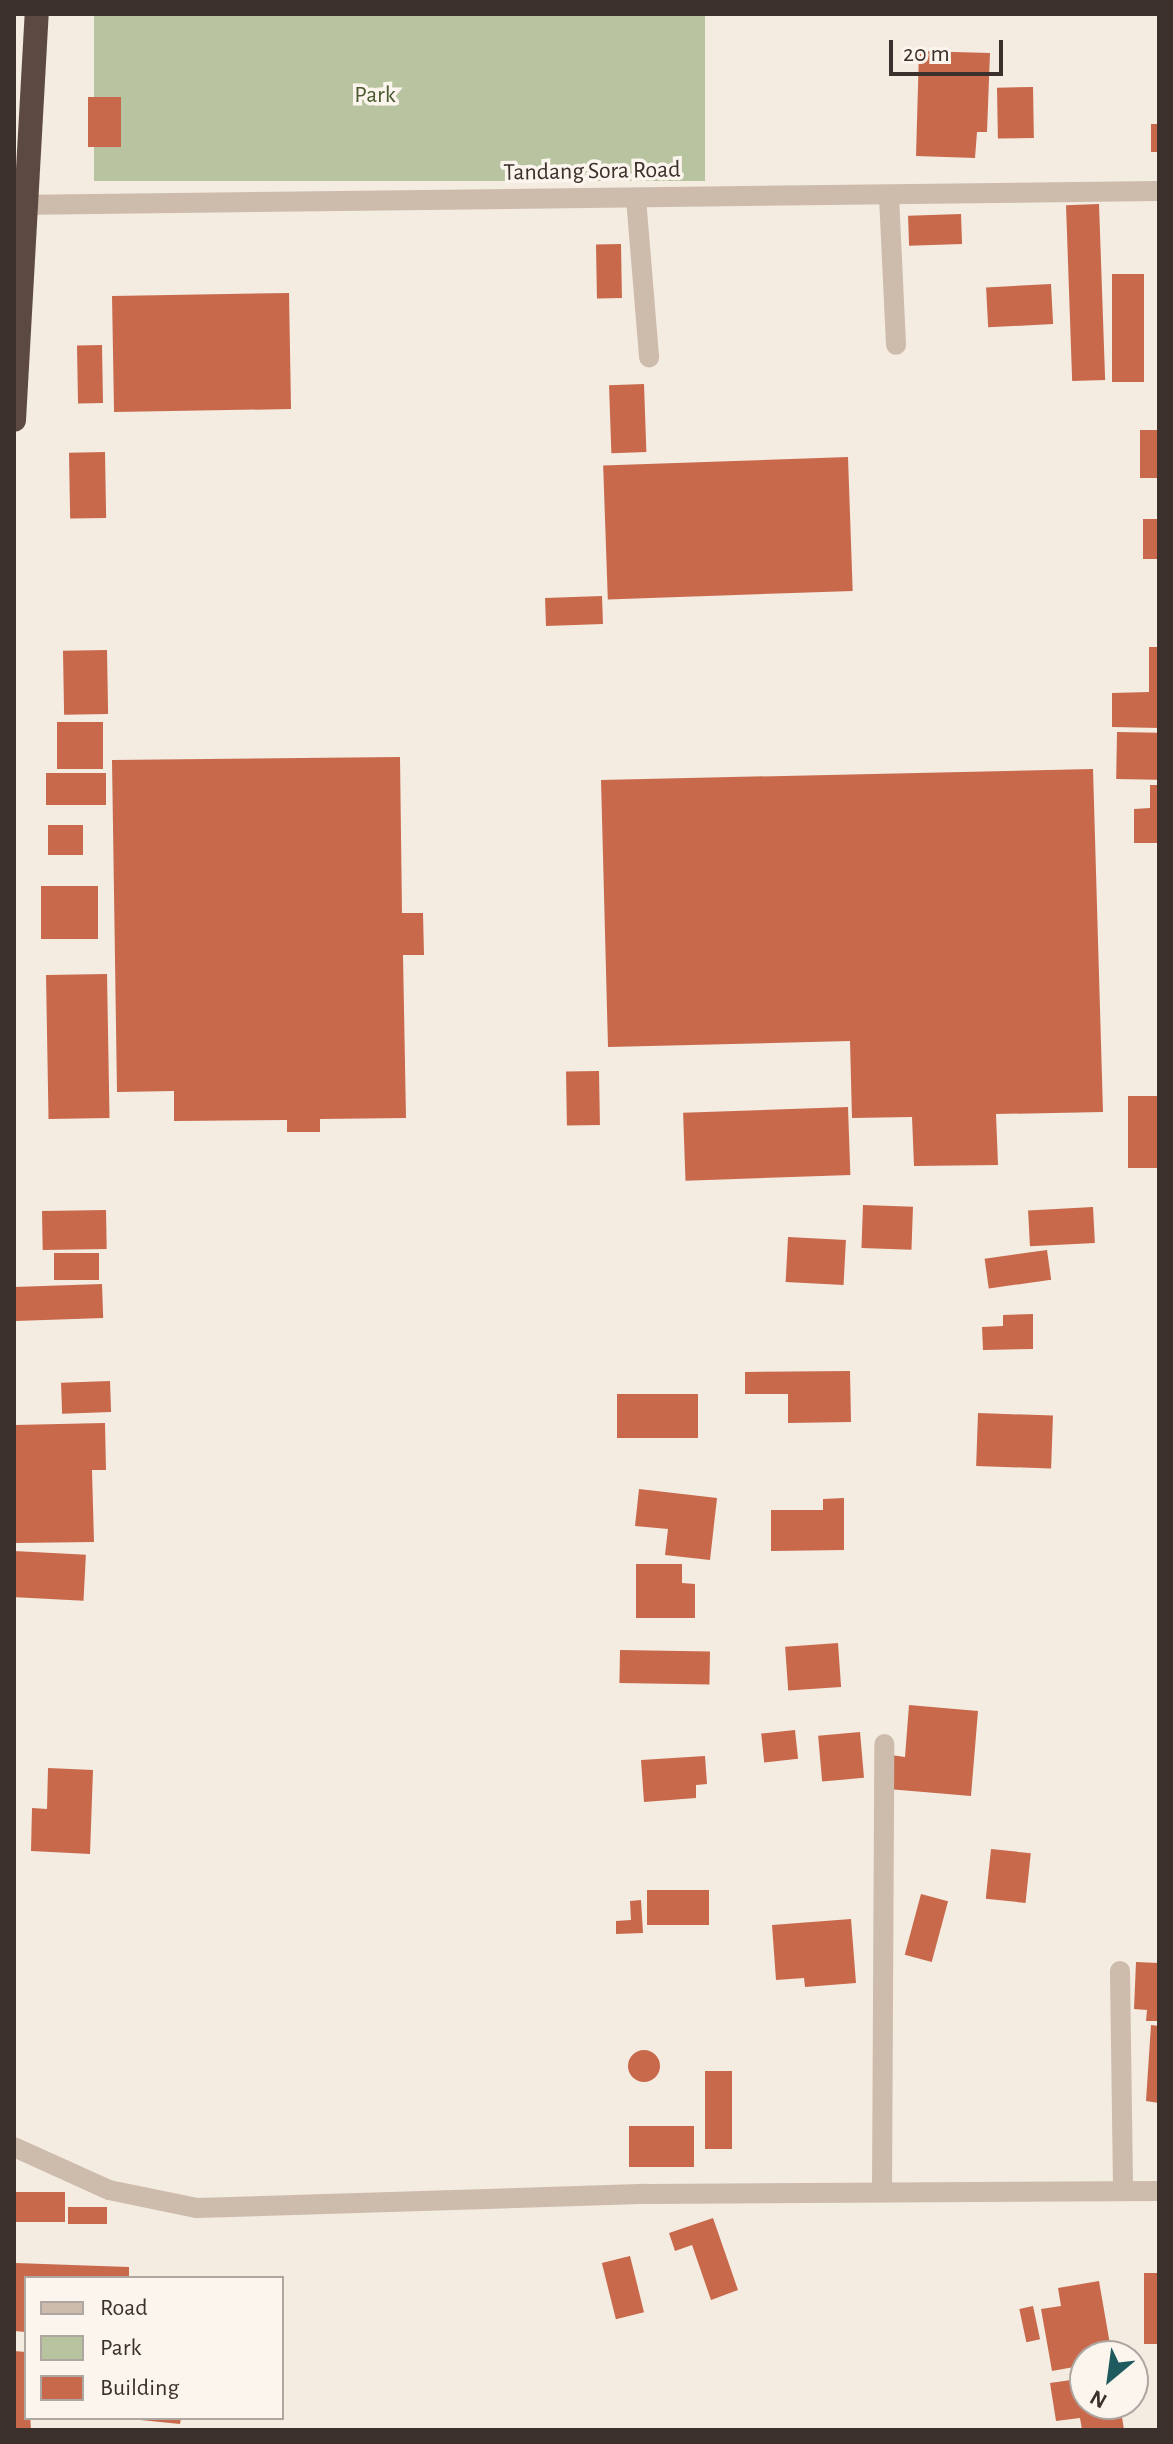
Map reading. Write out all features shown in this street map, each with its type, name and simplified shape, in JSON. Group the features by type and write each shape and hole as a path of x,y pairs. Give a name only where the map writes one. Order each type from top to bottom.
{"highway":[{"path":"14,420 20,205 37,14"}],"street":[{"name":"Tandang Sora Road","path":"20,205 1159,191"},
{"path":"889,196 896,345"},
{"path":"636,198 649,357"},
{"path":"882,2192 884,1744"},
{"path":"1120,1971 1123,2190"},
{"path":"14,2147 109,2190 197,2208 882,2192 1159,2191"}],"green space":[{"name":"Park","path":"94,14 705,14 705,181 94,181"}],"building":[{"path":"919,51 990,53 987,132 977,132 975,158 916,156"},
{"path":"1033,87 1034,138 998,139 997,88"},
{"path":"88,97 121,97 121,147 88,147"},
{"path":"1151,124 1159,124 1159,152 1151,152"},
{"path":"1099,204 1105,380 1072,381 1066,205"},
{"path":"961,214 962,244 909,246 908,216"},
{"path":"596,244 621,244 622,298 597,298"},
{"path":"1112,274 1144,274 1144,382 1112,382"},
{"path":"1051,284 1053,324 988,327 986,287"},
{"path":"289,293 291,409 114,412 112,296"},
{"path":"77,345 102,345 103,403 78,403"},
{"path":"644,384 646,452 611,453 609,385"},
{"path":"1140,430 1159,430 1159,478 1140,478"},
{"path":"105,452 106,518 70,519 69,453"},
{"path":"848,457 853,591 608,599 603,466"},
{"path":"1143,519 1159,519 1159,559 1143,559"},
{"path":"602,596 603,624 546,626 545,598"},
{"path":"1149,647 1159,647 1159,728 1112,727 1112,693 1149,692"},
{"path":"107,650 108,714 64,715 63,651"},
{"path":"57,722 103,722 103,769 57,769"},
{"path":"1117,732 1159,733 1158,780 1116,779"},
{"path":"400,757 402,913 423,913 424,955 403,955 406,1118 320,1119 320,1132 287,1132 287,1120 174,1121 174,1091 117,1092 112,760"},
{"path":"1093,769 1103,1112 996,1114 998,1165 914,1166 912,1117 852,1118 850,1041 608,1047 601,780"},
{"path":"46,773 106,773 106,805 46,805"},
{"path":"1150,785 1159,785 1159,843 1134,843 1134,809 1150,808"},
{"path":"48,825 83,825 83,855 48,855"},
{"path":"41,886 98,886 98,939 41,939"},
{"path":"107,974 110,1118 49,1119 46,975"},
{"path":"599,1071 600,1125 567,1126 566,1072"},
{"path":"1128,1096 1159,1096 1159,1168 1128,1168"},
{"path":"848,1107 850,1175 685,1181 683,1113"},
{"path":"863,1205 913,1207 911,1250 861,1248"},
{"path":"1093,1207 1095,1243 1030,1246 1028,1210"},
{"path":"106,1210 107,1249 43,1250 42,1211"},
{"path":"788,1237 846,1240 844,1285 786,1282"},
{"path":"1047,1250 1051,1280 989,1288 985,1259"},
{"path":"54,1253 99,1253 99,1280 54,1280"},
{"path":"102,1284 103,1318 15,1321 14,1287"},
{"path":"1033,1314 1033,1349 983,1350 982,1327 1003,1326 1003,1315"},
{"path":"850,1371 851,1422 788,1423 788,1394 745,1394 745,1372"},
{"path":"110,1381 111,1412 62,1414 61,1383"},
{"path":"617,1394 698,1394 698,1438 617,1438"},
{"path":"978,1413 1053,1416 1051,1469 976,1466"},
{"path":"105,1423 106,1470 92,1470 94,1542 14,1543 14,1425"},
{"path":"639,1489 717,1498 710,1560 665,1555 668,1529 635,1526"},
{"path":"844,1498 844,1550 771,1551 771,1510 823,1510 823,1499"},
{"path":"14,1551 86,1555 83,1601 14,1597"},
{"path":"636,1564 682,1564 682,1583 695,1584 695,1618 636,1618"},
{"path":"838,1643 841,1687 788,1691 785,1647"},
{"path":"620,1650 710,1652 709,1685 619,1683"},
{"path":"909,1705 978,1711 971,1796 888,1789 891,1755 905,1757"},
{"path":"795,1730 798,1759 764,1762 761,1734"},
{"path":"860,1732 864,1778 822,1781 818,1736"},
{"path":"705,1756 707,1784 696,1785 696,1798 644,1802 641,1760"},
{"path":"48,1768 93,1770 90,1854 31,1851 32,1808 47,1809"},
{"path":"991,1849 1031,1853 1026,1903 986,1899"},
{"path":"647,1890 709,1890 709,1925 647,1925"},
{"path":"921,1894 948,1901 932,1962 905,1955"},
{"path":"641,1900 643,1933 616,1934 616,1921 631,1920 630,1901"},
{"path":"851,1919 856,1983 805,1987 804,1978 776,1980 772,1925"},
{"path":"1136,1962 1159,1963 1159,2021 1146,2021 1147,2010 1134,2009"},
{"path":"1151,2025 1159,2026 1159,2103 1146,2101"},
{"path":"644,2050 655,2055 660,2066 655,2077 644,2082 633,2077 628,2066 633,2055"},
{"path":"705,2071 732,2071 732,2149 705,2149"},
{"path":"629,2126 694,2126 694,2167 629,2167"},
{"path":"14,2192 65,2192 65,2222 14,2222"},
{"path":"68,2207 107,2207 107,2224 68,2224"},
{"path":"713,2218 738,2290 711,2300 692,2245 675,2251 669,2233"},
{"path":"630,2256 644,2312 616,2319 602,2263"},
{"path":"15,2263 129,2267 129,2276 24,2276 24,2332 14,2331"},
{"path":"1144,2273 1159,2273 1159,2344 1149,2344 1149,2340 1144,2340"},
{"path":"1099,2281 1109,2340 1069,2340 1069,2368 1052,2371 1041,2309 1061,2306 1058,2288"},
{"path":"1033,2306 1040,2339 1026,2342 1019,2309"},
{"path":"14,2351 24,2352 24,2420 30,2420 31,2430 14,2430"},
{"path":"1069,2380 1069,2419 1056,2421 1050,2383"},
{"path":"141,2420 181,2420 180,2424"},
{"path":"1080,2420 1122,2420 1124,2430 1082,2430"}]}
